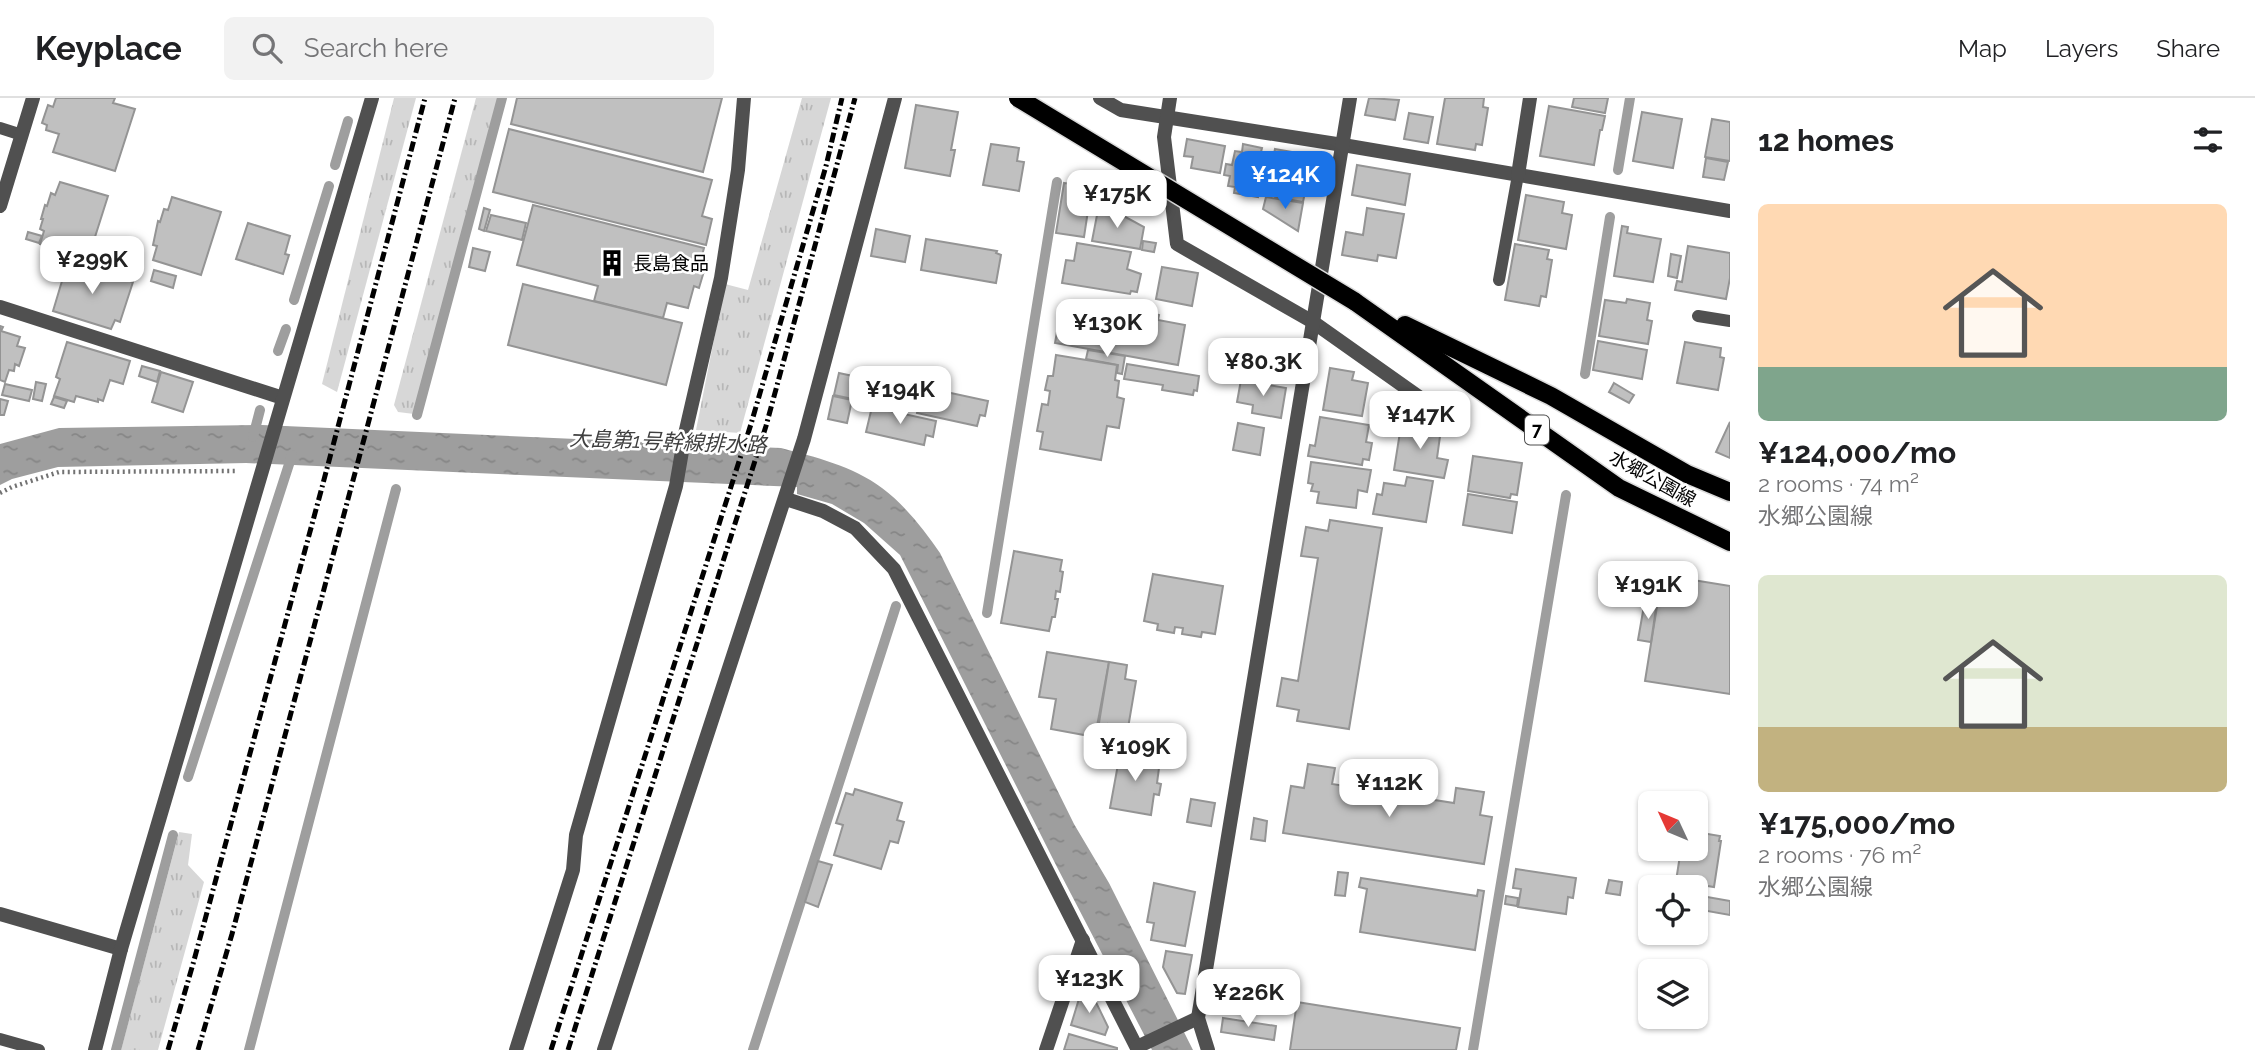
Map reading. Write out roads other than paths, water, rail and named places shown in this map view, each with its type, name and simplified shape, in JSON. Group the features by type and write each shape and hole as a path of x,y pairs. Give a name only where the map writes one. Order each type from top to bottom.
{"main road":[{"name":"水郷公園線","path":"1018,98 1354,301 1619,488 1730,542"},
{"name":"水郷公園線","path":"1354,301 1551,396 1687,474 1730,492"}],"street":[{"path":"0,206 33,98"},
{"path":"94,1050 121,949 372,98"},
{"path":"516,1050 573,870 576,835 676,486 685,434 721,278 738,170 744,98"},
{"path":"604,1050 804,439 895,98"},
{"path":"1100,98 1121,110 1730,211"},
{"path":"1170,98 1164,137 1177,244 1313,322 1460,426"},
{"path":"1208,1050 1192,1021 1350,98"},
{"path":"1518,175 1530,98"},
{"path":"0,307 283,398"},
{"path":"787,494 855,528 894,569 1140,1047 1192,1021"},
{"path":"0,914 121,949"},
{"path":"1046,1050 1083,940"}],"lane":[{"path":"0,128 22,135"},
{"path":"1499,280 1518,175"},
{"path":"1698,316 1730,321"},
{"path":"0,1039 39,1050"}],"water":[{"path":"262,425 781,448 833,463 871,480 906,510 940,553 1074,824 1109,883 1193,1050 1152,1050 900,555 864,523 832,504 797,494 797,487 246,463 58,467 12,479 0,485 0,444 59,428"}],"waterway":[{"path":"417,415 502,98"},
{"path":"1618,170 1630,98"},
{"path":"335,165 348,121"},
{"path":"987,613 1057,182"},
{"path":"294,300 329,186"},
{"path":"1585,374 1610,217"},
{"path":"278,351 286,329"},
{"path":"253,437 260,410"},
{"path":"188,777 292,455"},
{"path":"249,1050 396,489"},
{"path":"1473,1050 1566,495"},
{"path":"753,1050 896,606"},
{"path":"116,1050 173,835"}],"railway":[{"path":"168,1050 425,98"},
{"path":"198,1050 232,934 455,98"},
{"path":"551,1050 751,424 826,166 842,98"},
{"path":"568,1050 766,426 855,98"}],"place":[{"name":"長島食品","path":"612,263"}],"water label":[{"name":"大島第1号幹線排水路","path":"668,442"}]}
